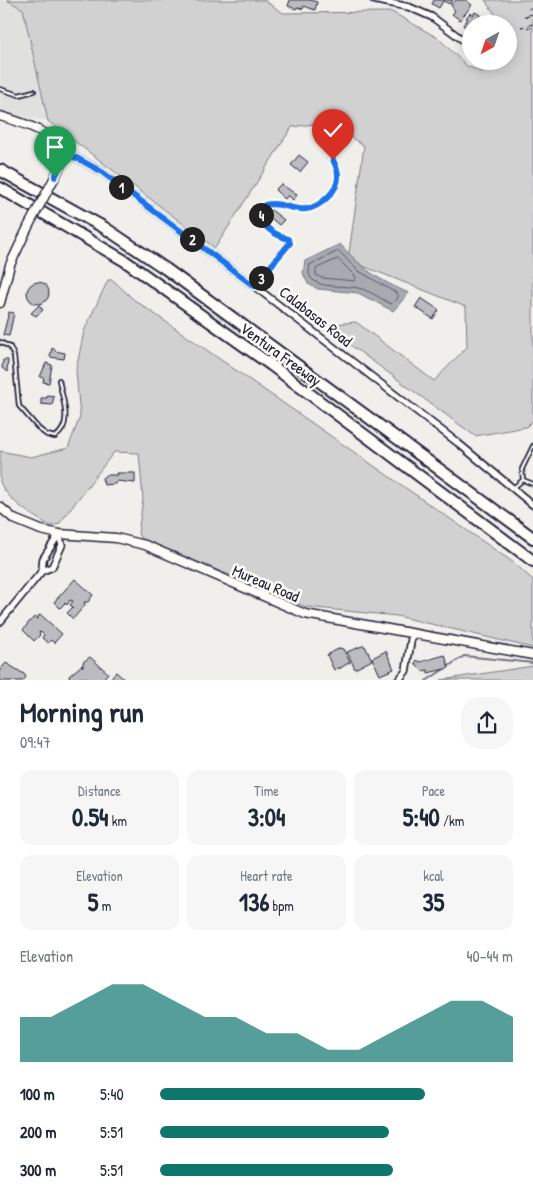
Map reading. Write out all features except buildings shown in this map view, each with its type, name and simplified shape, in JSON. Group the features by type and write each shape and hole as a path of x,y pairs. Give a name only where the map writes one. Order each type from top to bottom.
{"highway":[{"name":"Ventura Freeway","path":"0,170 105,228 166,268 533,538"},
{"name":"Ventura Freeway","path":"0,188 91,240 157,283 513,544 533,561"}],"main road":[{"path":"0,116 52,138 59,144 65,156 10,265 0,303"},
{"name":"Mureau Road","path":"0,507 25,525 59,534 95,535 145,545 305,614 533,655"}],"street":[{"path":"374,0 409,7 432,17 462,39"},
{"name":"Calabasas Road","path":"65,156 77,158 102,172 254,286 533,505"},
{"path":"42,571 43,559 52,542 59,534"},
{"path":"0,622 42,571 52,567 62,545 59,534"},
{"path":"398,680 406,671 412,634"}],"lane":[{"path":"0,89 19,95 34,91"},
{"path":"254,286 290,243 288,239 272,233 262,223 261,213 265,205 274,202 305,210 316,206 336,188 338,174 333,160"},
{"path":"0,342 10,347 14,356 20,406 40,429 47,435 55,437 61,433 67,421 59,380"},
{"path":"523,480 522,468 533,446"},
{"path":"513,488 523,480"},
{"path":"523,480 533,484"}],"path":[{"path":"533,24 521,27 533,28"}],"shaded area":[{"path":"0,0 7,0 23,9 48,121 0,113"},
{"path":"7,0 264,0 283,13 392,12 438,38 462,61 462,70 476,70 483,73 485,70 518,70 518,15 496,15 485,0 533,0 533,420 526,427 475,436 323,325 356,322 434,381 467,347 466,307 348,260 364,146 328,122 292,127 215,248 48,121 23,9"},
{"path":"108,280 113,280 133,299 514,563 533,580 533,648 397,616 306,607 141,538 138,534 143,499 139,453 114,452 59,524 51,526 15,502 0,482 0,451 31,457 68,448 80,417 76,370 84,331"},
{"path":"533,666 533,680 441,680"}],"water":[{"path":"340,244 371,273 409,293 393,311 358,293 318,289 308,284 303,273 305,261"}],"waterway":[{"path":"428,680 464,656 533,663"}],"route":[{"path":"55,177 65,156 82,160 102,172 254,286 290,243 288,239 272,233 262,223 261,213 265,205 274,202 305,210 316,206 336,188 338,174 333,160"}]}
